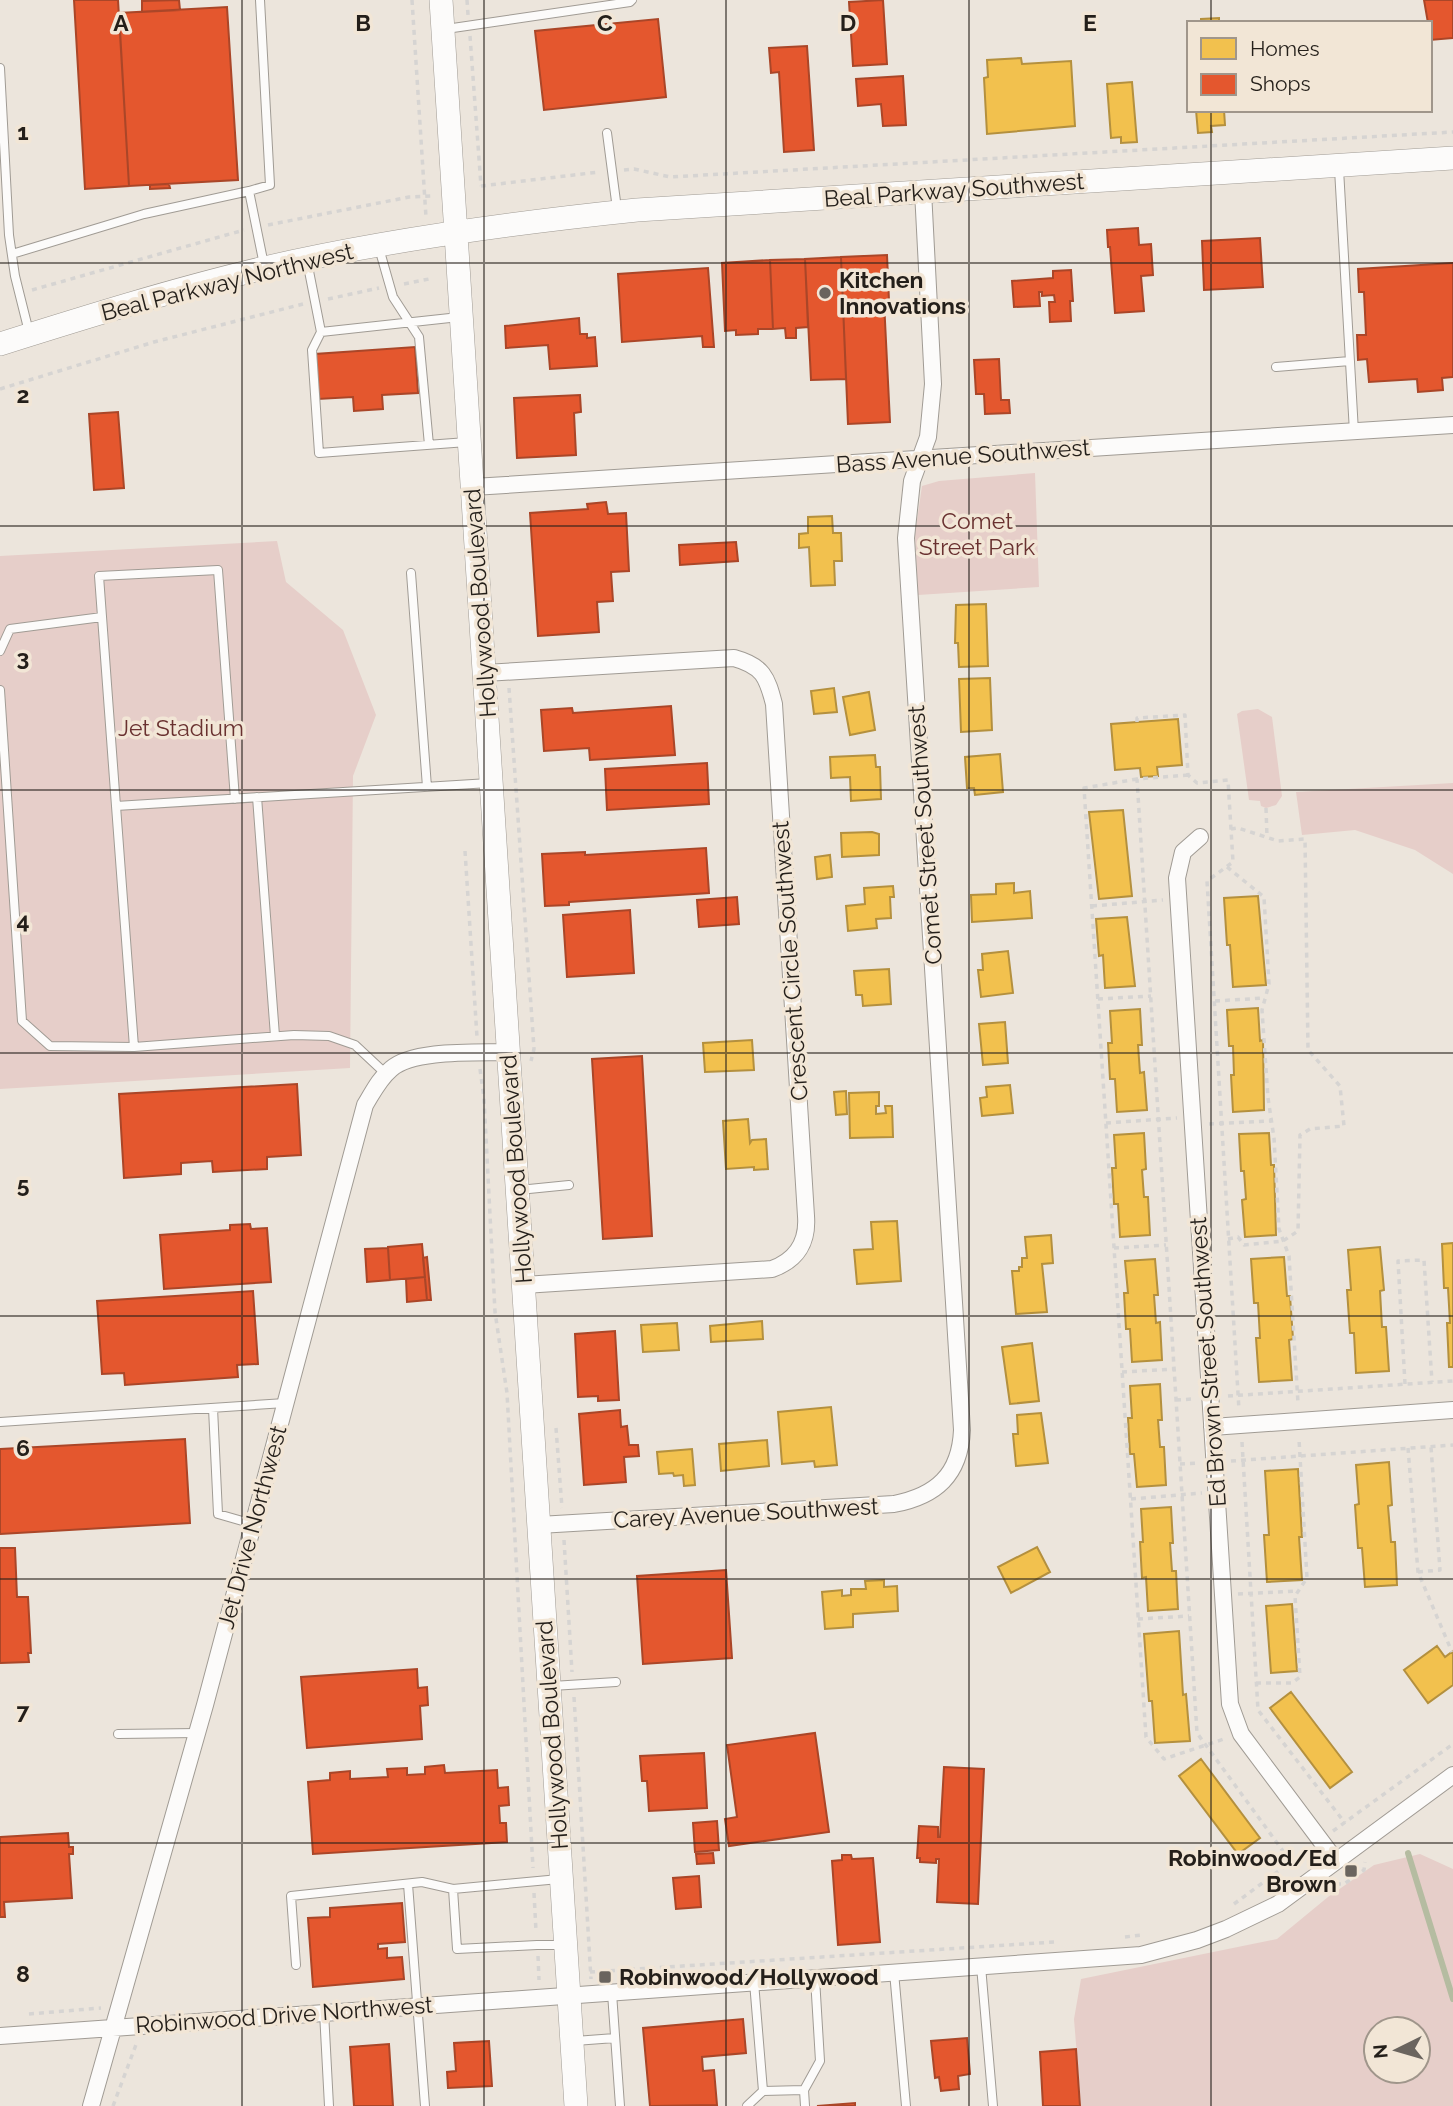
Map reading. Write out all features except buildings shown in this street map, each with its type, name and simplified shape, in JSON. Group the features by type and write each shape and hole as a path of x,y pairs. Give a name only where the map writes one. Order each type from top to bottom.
{"street":[{"name":"Hollywood Boulevard","path":"442,0 576,2106"},
{"name":"Beal Parkway Southwest","path":"456,232 617,212 1453,159"},
{"name":"Comet Street Southwest","path":"923,191 933,384 928,437 912,481 906,538 962,1430 957,1459 946,1478"},
{"name":"Beal Parkway Northwest","path":"0,344 162,294 264,268 456,232"},
{"name":"Bass Avenue Southwest","path":"472,487 1453,425"},
{"name":"Crescent Circle Southwest","path":"485,673 734,658 748,662 762,671 768,679 774,704 806,1216 806,1233 802,1245 796,1256 785,1265 772,1269 524,1285"},
{"name":"Ed Brown Street Southwest","path":"1200,837 1183,852 1177,878 1230,1704 1241,1734 1336,1861"},
{"name":"Jet Drive Northwest","path":"91,2106 197,1733 365,1105 379,1081 392,1068 408,1059 508,1052"},
{"path":"1212,1427 1453,1410"},
{"name":"Carey Avenue Southwest","path":"539,1525 894,1504 924,1496 946,1478"},
{"name":"Robinwood Drive Northwest","path":"0,2036 418,2006 568,1986 612,1993 1141,1955 1226,1929 1278,1905 1453,1775"}],"lane":[{"path":"12,254 144,214 270,185 260,0"},
{"path":"443,30 632,0"},
{"path":"0,68 12,254 30,334"},
{"path":"607,133 617,212"},
{"path":"1338,166 1354,432"},
{"path":"248,191 264,268"},
{"path":"378,245 393,297 419,337 429,445"},
{"path":"307,259 321,332 312,350 319,453 470,442"},
{"path":"321,332 461,316"},
{"path":"1276,367 1350,361"},
{"path":"134,1047 99,576 218,570 235,799"},
{"path":"411,573 427,786"},
{"path":"0,651 10,629 102,617"},
{"path":"0,690 22,1021 50,1046 134,1047 275,1036 329,1036 355,1045 386,1074"},
{"path":"116,806 492,783"},
{"path":"257,797 275,1036"},
{"path":"517,1191 569,1185"},
{"path":"0,1422 285,1404"},
{"path":"213,1408 218,1514 253,1524"},
{"path":"549,1687 616,1682"},
{"path":"118,1734 197,1733"},
{"path":"296,1965 291,1896 422,1882 453,1889 561,1878"},
{"path":"408,1884 425,2106"},
{"path":"453,1889 457,1949 566,1945"},
{"path":"981,1966 993,2106"},
{"path":"894,1972 906,2106"},
{"path":"805,2106 804,2090 820,2061 816,1978"},
{"path":"754,1982 763,2091"},
{"path":"612,1993 621,2106"},
{"path":"324,2012 330,2106"},
{"path":"572,2041 615,2038"},
{"path":"747,2106 763,2091 804,2090"}],"path":[{"path":"412,0 427,237"},
{"path":"467,0 481,186"},
{"path":"20,294 256,227 409,197 425,198 481,186 612,171 635,169 670,177 1453,132"},
{"path":"0,389 153,342 315,302 429,279"},
{"path":"1137,722 1137,718 1185,715 1188,775 1197,783 1227,780 1233,862 1207,881 1258,1710 1345,1823"},
{"path":"1188,775 1137,779 1084,788 1146,1737 1164,1759 1267,1723"},
{"path":"1137,779 1197,1733 1291,1862"},
{"path":"1266,808 1267,837"},
{"path":"1228,1239 1238,1237 1244,1245 1283,1241 1298,1231 1300,1135 1310,1129 1344,1126 1340,1086 1308,1050 1305,839 1278,841 1238,828 1231,829"},
{"path":"465,851 478,1054 484,1098 495,1312 507,1393 538,1980 568,1986 591,1972 1061,1941"},
{"path":"1227,867 1264,897 1269,984 1262,1010 1268,1098 1275,1138 1279,1229 1289,1256 1307,1578 1295,1595 1300,1677 1292,1683 1256,1683"},
{"path":"1092,906 1178,899"},
{"path":"1098,999 1151,996"},
{"path":"1214,1001 1265,998"},
{"path":"1114,1248 1166,1245"},
{"path":"1405,1384 1398,1261 1424,1260 1432,1382"},
{"path":"1122,1372 1174,1369"},
{"path":"1176,1400 1453,1381"},
{"path":"1180,1464 1453,1445"},
{"path":"1418,1572 1440,1570 1431,1447"},
{"path":"1408,1448 1418,1572 1452,1652"},
{"path":"1130,1499 1216,1492"},
{"path":"1223,1594 1298,1591"},
{"path":"1139,1619 1189,1616"},
{"path":"1227,1907 1453,1744"},
{"path":"1117,1937 1149,1934"},
{"path":"25,2015 121,2008"},
{"path":"113,2106 142,2024"}],"green space":[{"name":"Comet Street Park","path":"1035,473 1039,587 918,595 915,534 922,486 939,481"},
{"name":"Jet Stadium","path":"277,541 286,582 343,630 376,715 353,776 350,1068 0,1089 0,556"},
{"path":"1258,709 1272,717 1282,796 1276,805 1266,808 1261,806 1260,801 1249,800 1237,714"},
{"path":"1453,783 1453,874 1415,850 1355,830 1302,835 1296,792"},
{"path":"1420,1854 1453,1869 1453,2106 1081,2106 1074,2019 1081,1979 1277,1939 1328,1897 1374,1865"}],"waterway":[{"path":"1408,1853 1453,1999"}],"place":[{"name":"Kitchen Innovations","path":"825,293"},
{"name":"Robinwood/Ed Brown","path":"1351,1871"},
{"name":"Robinwood/Hollywood","path":"605,1977"}]}
